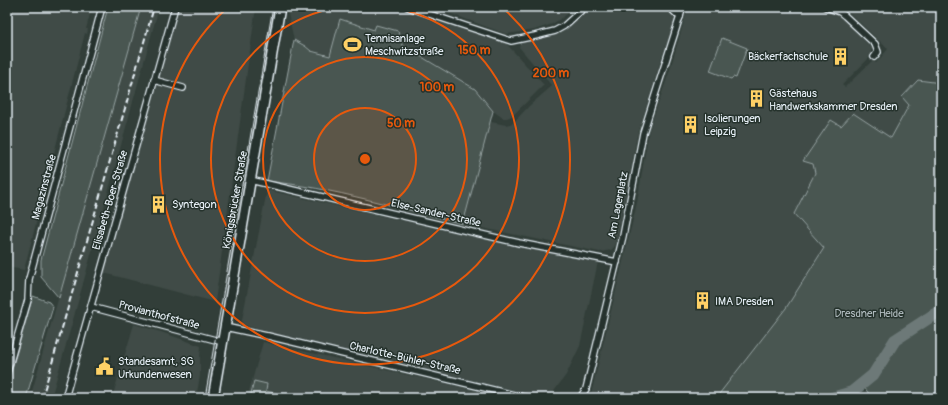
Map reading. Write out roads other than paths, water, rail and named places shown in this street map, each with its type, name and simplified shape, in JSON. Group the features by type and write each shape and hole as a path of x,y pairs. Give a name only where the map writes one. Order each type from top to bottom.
{"main road":[{"name":"Königsbrücker Straße","path":"213,398 280,7"}],"street":[{"name":"Magazinstraße","path":"7,372 28,300 29,279 102,7"},
{"name":"Elisabeth-Boer-Straße","path":"65,398 175,7"},
{"path":"408,7 511,41 555,31 564,26 585,7"},
{"path":"668,7 680,17"},
{"name":"Am Lagerplatz","path":"580,398 586,389 617,262 641,140 682,7"},
{"path":"826,7 840,12 875,44 878,52 874,57"},
{"path":"154,80 183,88"},
{"name":"Else-Sander-Straße","path":"250,180 519,243 617,262"},
{"name":"Provianthofstraße","path":"91,307 222,342"},
{"name":"Charlotte-Bühler-Straße","path":"225,327 256,334 260,337 278,338 527,398"}],"waterway":[{"path":"832,398 852,392 873,375 895,340 941,310"}],"tram line":[{"path":"205,398 273,7"}],"railway":[{"path":"42,398 154,7"}],"place":[{"name":"Tennisanlage Meschwitzstraße","path":"352,44"},
{"name":"Bäckerfachschule","path":"841,56"},
{"name":"Gästehaus Handwerkskammer Dresden","path":"756,99"},
{"name":"Isolierungen Leipzig","path":"691,124"},
{"name":"Syntegon","path":"159,204"},
{"name":"IMA Dresden","path":"702,301"},
{"name":"Standesamt, SG Urkundenwesen","path":"105,367"}],"park label":[{"name":"Dresdner Heide","path":"869,313"}]}
